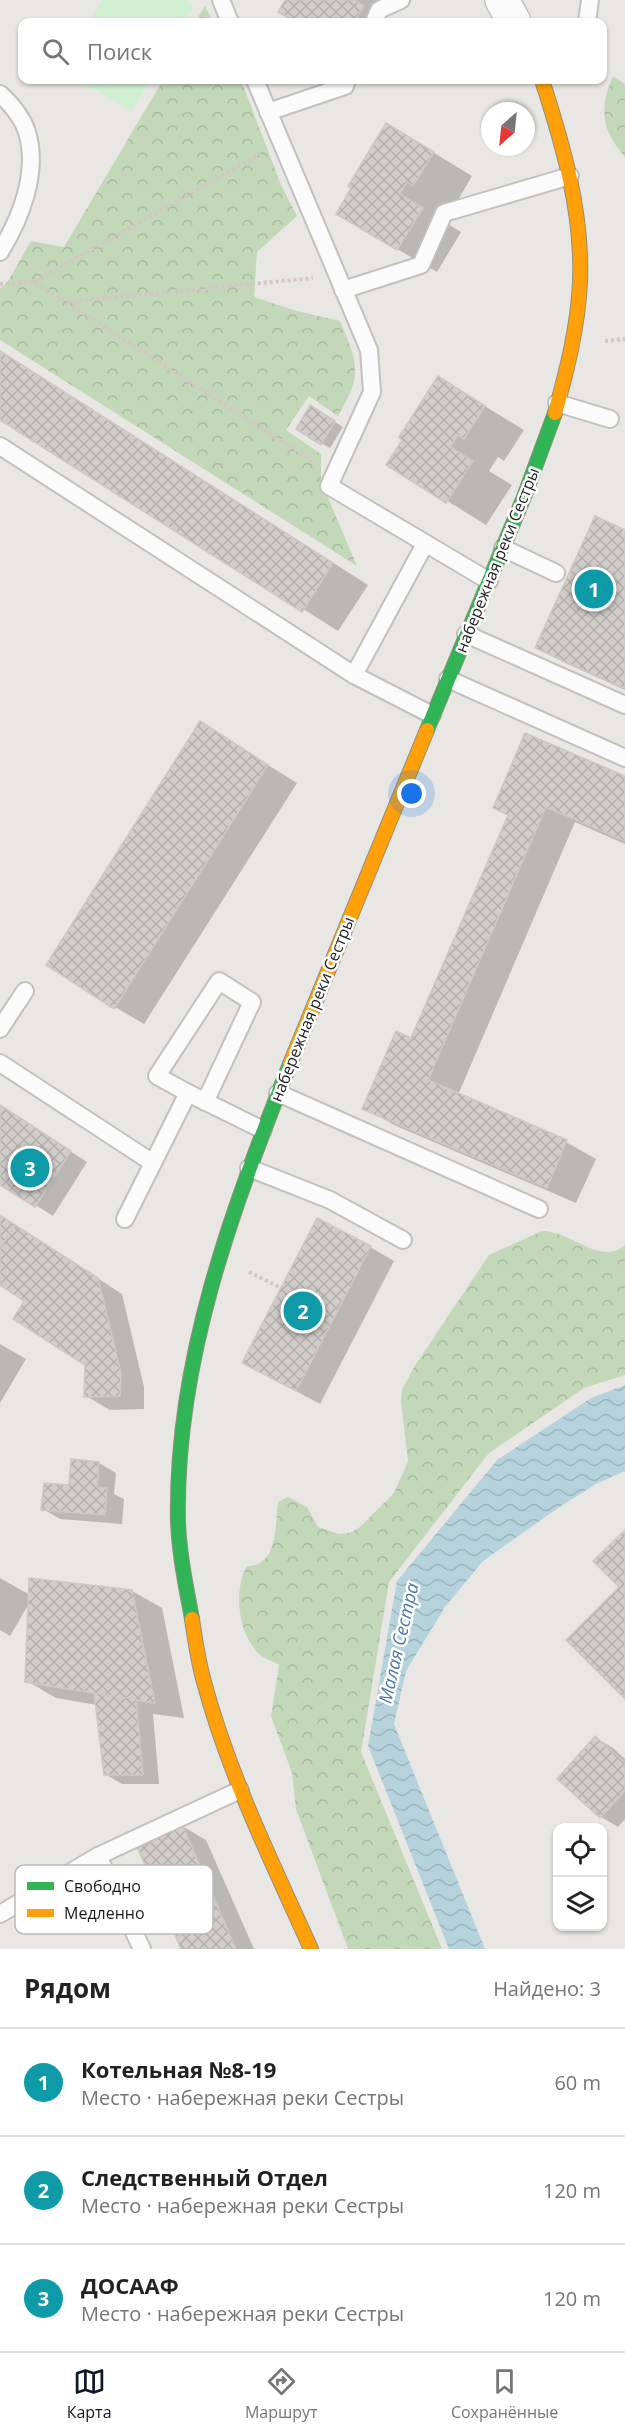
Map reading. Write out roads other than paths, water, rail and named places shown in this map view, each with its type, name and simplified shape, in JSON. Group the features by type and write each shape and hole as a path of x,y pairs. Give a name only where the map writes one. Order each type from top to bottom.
{"street":[{"path":"502,0 512,18"},
{"name":"набережная реки Сестры","path":"311,1949 240,1790 204,1682 185,1583 178,1511 181,1444 190,1372 218,1257 263,1130 432,716 531,482 557,403 574,337 580,279 577,226 570,176 546,84"}],"lane":[{"path":"221,0 228,18"},
{"path":"376,18 380,10 401,0"},
{"path":"588,18 590,0"},
{"path":"257,84 369,350 372,392 329,486 489,581"},
{"path":"268,112 346,84"},
{"path":"0,94 13,106 27,131 31,171 14,229 0,252"},
{"path":"341,283 421,265 444,213 570,176"},
{"path":"557,403 610,419"},
{"path":"0,446 354,675 432,716"},
{"path":"354,675 425,544"},
{"path":"503,548 556,573"},
{"path":"466,634 625,705"},
{"path":"448,679 625,758"},
{"path":"205,1102 252,1002 219,981 157,1076 205,1102 263,1130"},
{"path":"0,1029 25,992"},
{"path":"0,1063 153,1163"},
{"path":"125,1219 188,1093"},
{"path":"278,1093 538,1209"},
{"path":"249,1168 330,1200 403,1240"},
{"path":"83,1865 240,1790"},
{"path":"98,1856 102,1865"},
{"path":"0,1914 15,1905"},
{"path":"135,1934 142,1949"}],"water":[{"name":"Малая Сестра","path":"625,1385 625,1471 596,1484 558,1508 483,1561 445,1607 406,1671 394,1724 485,1949 449,1949 368,1746 397,1581 497,1460 591,1398"}],"place":[{"name":"Котельная №8-19","path":"594,589"},
{"name":"ДОСААФ","path":"30,1168"},
{"name":"Следственный Отдел","path":"303,1311"}]}
